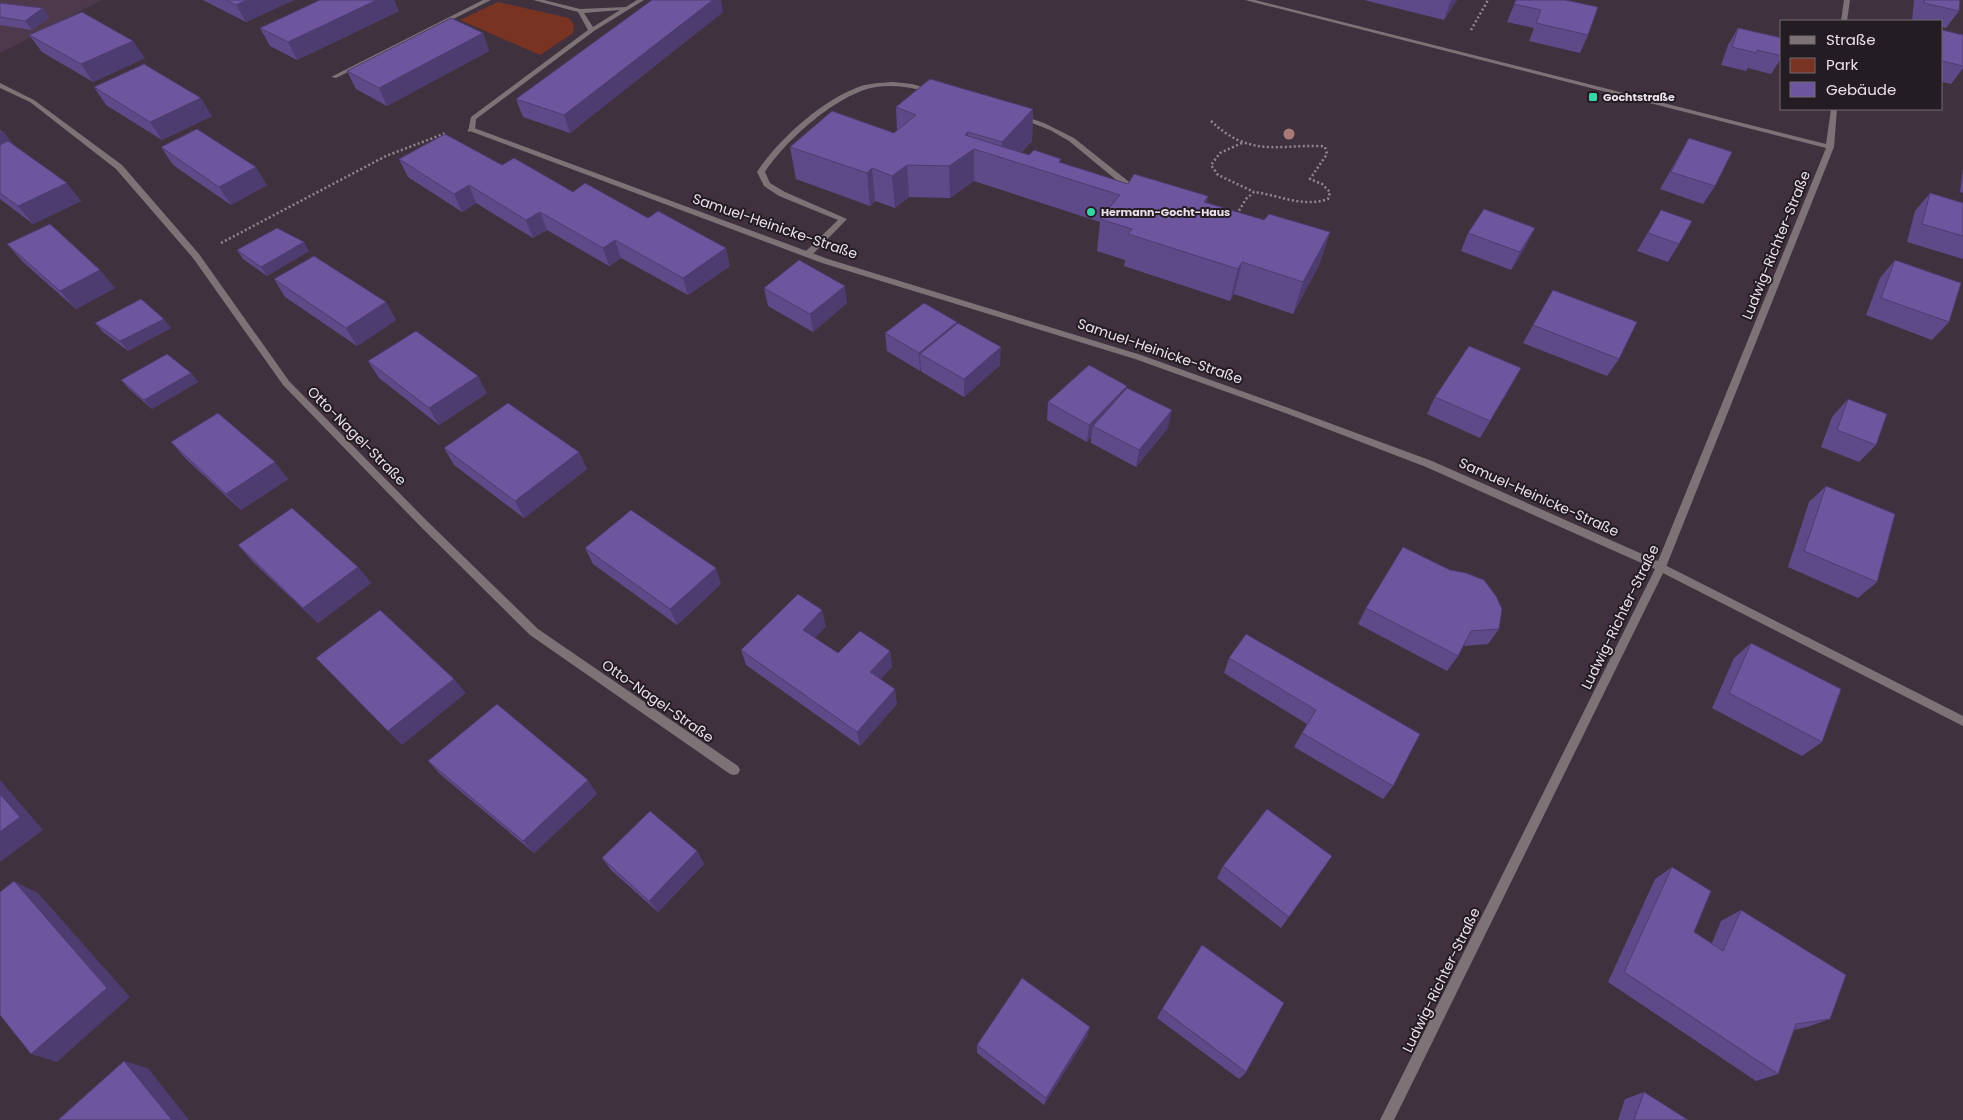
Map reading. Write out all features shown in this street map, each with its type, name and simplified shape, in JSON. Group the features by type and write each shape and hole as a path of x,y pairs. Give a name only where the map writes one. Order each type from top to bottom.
{"street":[{"path":"334,76 488,0"},
{"path":"536,0 580,11 625,8"},
{"path":"471,130 472,118 592,30 625,8 641,0"},
{"path":"1248,0 1830,147"},
{"path":"1844,20 1847,0"},
{"path":"580,11 592,30"},
{"path":"808,254 844,218 782,194 767,184 761,172 770,157 825,106 844,94 888,83 913,85 941,93"},
{"name":"Otto-Nagel-Straße","path":"0,84 32,101 119,167 196,256 286,383 423,523 534,632 734,770"},
{"name":"Ludwig-Richter-Straße","path":"1387,1120 1661,567 1830,147 1834,110"},
{"path":"1013,114 1063,134 1097,159 1113,175 1142,192"},
{"name":"Samuel-Heinicke-Straße","path":"471,130 808,254 1138,357 1429,464 1661,567 1963,721"}],"path":[{"path":"1458,52 1488,0"},
{"path":"1211,121 1219,130 1242,143 1272,148 1298,148 1316,145 1325,147 1327,154 1310,179 1322,184 1330,192 1328,199 1321,203 1310,203 1268,193 1254,192 1218,175 1211,164 1216,156 1227,148 1242,143"},
{"path":"196,256 386,156 452,131 471,130"},
{"path":"1233,222 1246,199 1254,192"}],"shaded area":[{"path":"0,0 102,0 0,53"}],"green space":[{"path":"498,2 569,18 574,25 573,33 540,55 460,20"}],"building":[{"path":"226,0 247,0 236,5"},
{"path":"320,0 377,0 288,42 260,28"},
{"path":"652,0 713,0 564,115 516,99"},
{"path":"1516,0 1565,0 1598,7 1588,35 1536,23 1541,10 1514,4"},
{"path":"1924,0 1960,0 1959,11 1924,3"},
{"path":"0,3 43,8 25,21 0,17"},
{"path":"82,12 133,41 81,64 29,35"},
{"path":"451,18 483,33 379,88 347,71"},
{"path":"1738,28 1780,38 1780,56 1757,50 1757,53 1732,47"},
{"path":"1943,30 1963,35 1963,66 1943,61"},
{"path":"144,64 201,98 150,122 94,87"},
{"path":"930,79 1033,109 1002,142 968,132 965,135 1029,155 1034,150 1061,159 1059,162 1128,184 1134,174 1208,196 1204,202 1264,220 1269,214 1330,232 1303,282 1242,262 1238,269 1128,234 1132,229 1100,219 1120,195 974,149 949,166 907,165 892,176 872,168 867,173 790,147 832,111 894,133 916,115 896,107"},
{"path":"197,129 256,167 219,187 161,147"},
{"path":"445,134 502,165 514,158 573,192 585,183 648,218 658,211 726,248 683,278 615,240 603,248 540,212 526,220 469,185 454,194 399,159"},
{"path":"1689,138 1732,152 1715,186 1671,172"},
{"path":"8,141 67,183 18,206 0,193 0,145"},
{"path":"1930,193 1963,203 1963,236 1922,224"},
{"path":"1484,209 1535,228 1520,252 1468,233"},
{"path":"1661,210 1692,221 1679,244 1648,233"},
{"path":"50,224 100,270 60,291 7,244"},
{"path":"277,228 304,242 261,267 237,250"},
{"path":"314,256 386,302 346,328 274,279"},
{"path":"799,260 845,286 810,314 764,288"},
{"path":"1895,260 1961,283 1949,322 1881,298"},
{"path":"1553,290 1637,322 1619,359 1533,325"},
{"path":"141,299 164,319 120,341 95,323"},
{"path":"924,303 957,322 919,353 885,333"},
{"path":"958,323 1001,347 964,379 920,354"},
{"path":"416,331 478,376 429,408 368,361"},
{"path":"1469,346 1521,368 1490,421 1435,397"},
{"path":"167,354 191,373 144,400 121,380"},
{"path":"1089,365 1127,386 1089,425 1048,402"},
{"path":"1127,388 1172,410 1139,450 1093,426"},
{"path":"1848,399 1887,414 1876,445 1837,430"},
{"path":"508,403 579,452 515,501 444,448"},
{"path":"218,413 275,462 226,494 171,442"},
{"path":"1826,486 1895,514 1877,582 1804,551"},
{"path":"292,508 358,567 303,608 238,545"},
{"path":"631,510 716,568 670,609 585,548"},
{"path":"1403,547 1450,570 1466,573 1484,580 1496,596 1502,609 1499,629 1471,631 1458,656 1366,608"},
{"path":"798,594 822,610 803,630 838,653 860,631 890,651 870,672 895,689 857,732 741,650"},
{"path":"380,610 454,679 388,731 316,658"},
{"path":"1246,634 1420,734 1393,786 1302,733 1316,710 1229,658"},
{"path":"1751,643 1841,689 1822,742 1729,693"},
{"path":"497,704 588,780 523,841 428,761"},
{"path":"0,794 20,817 0,832"},
{"path":"1267,809 1332,856 1289,917 1223,866"},
{"path":"650,811 697,851 649,901 602,858"},
{"path":"1672,867 1711,891 1694,932 1723,951 1741,910 1846,975 1830,1019 1796,1024 1778,1074 1624,972"},
{"path":"14,881 107,988 31,1054 0,1015 0,892"},
{"path":"1202,945 1284,1003 1246,1072 1162,1009"},
{"path":"1022,978 1090,1027 1046,1098 977,1045"},
{"path":"124,1061 172,1120 58,1120"},
{"path":"1644,1092 1688,1120 1634,1120"}],"place":[{"name":"Gochtstraße","path":"1593,97"},
{"name":"Hermann-Gocht-Haus","path":"1091,212"}]}
